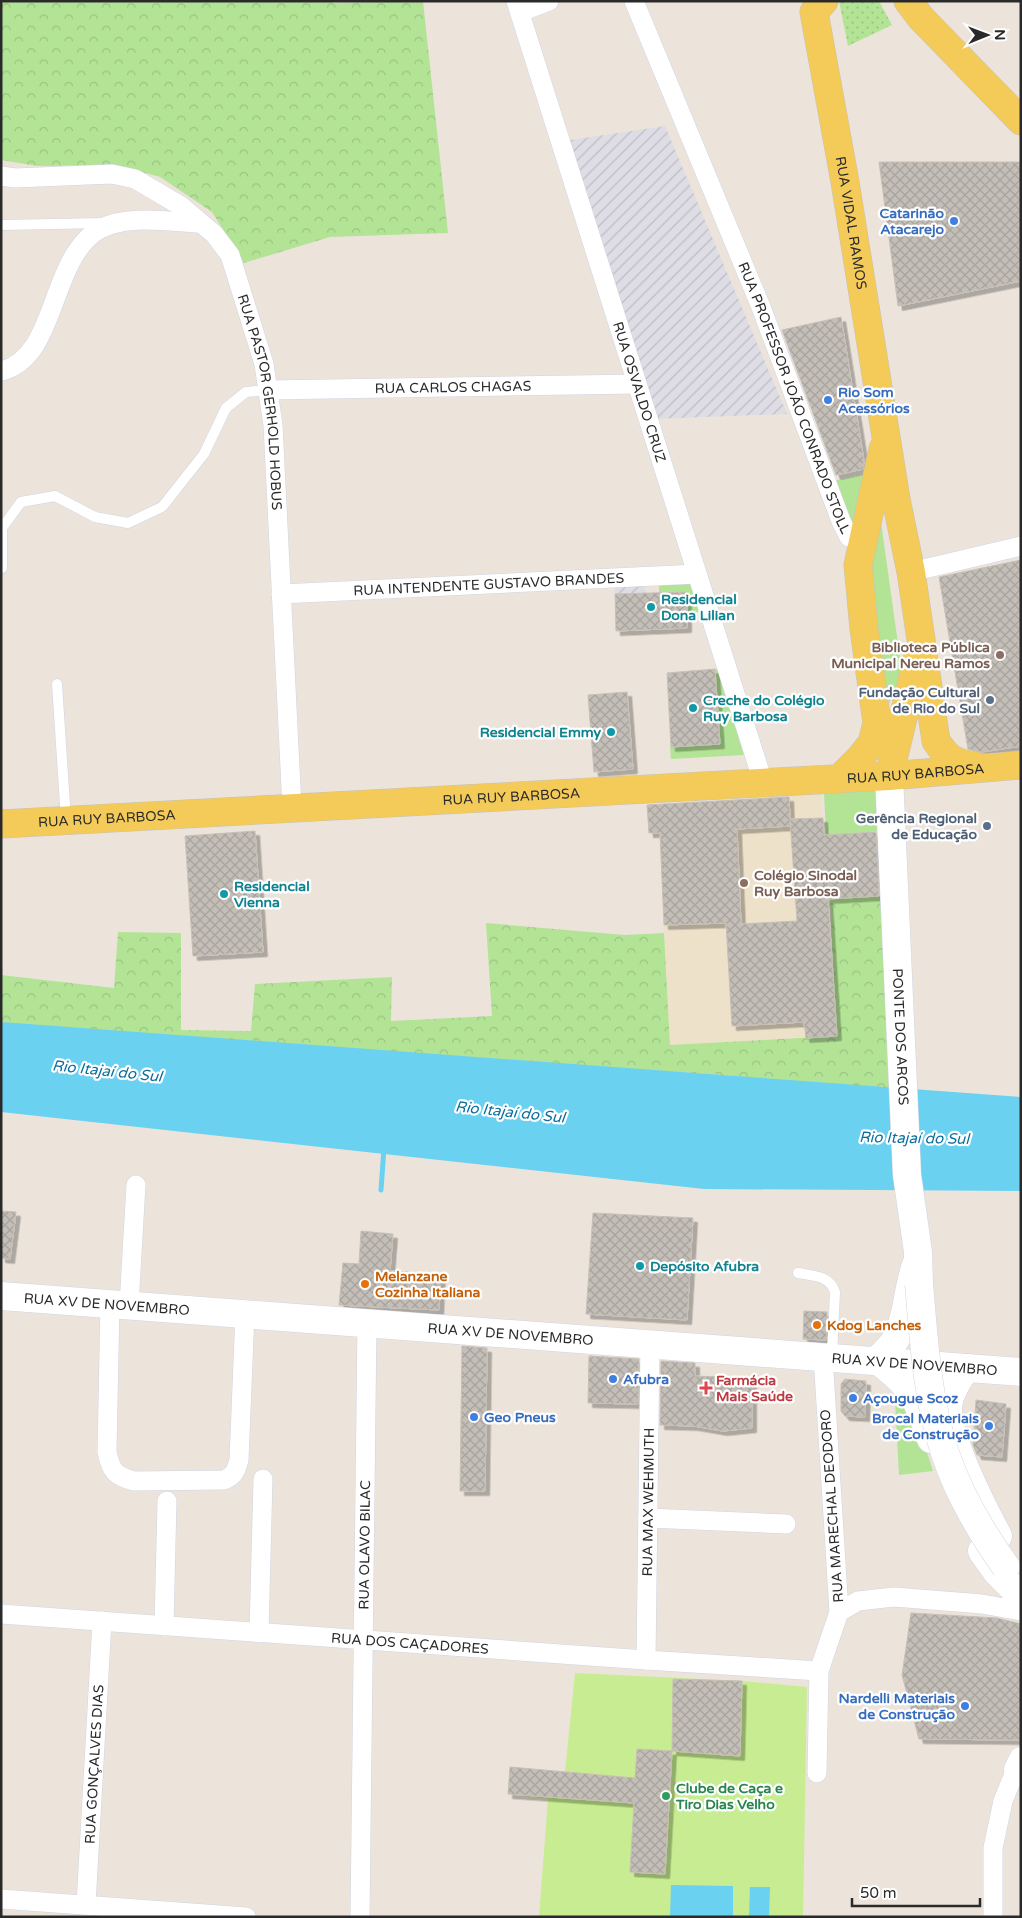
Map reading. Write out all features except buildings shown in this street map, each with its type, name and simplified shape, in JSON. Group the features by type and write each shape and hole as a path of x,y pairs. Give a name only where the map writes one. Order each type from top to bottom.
{"main road":[{"path":"908,1 921,18 1021,121"},
{"name":"RUA VIDAL RAMOS","path":"817,5 896,498 911,572 936,741 944,753 972,766"},
{"name":"RUA VIDAL RAMOS","path":"865,531 886,433"},
{"name":"RUA PROFESSOR JOÃO CONRADO STOLL","path":"840,778 872,743 877,724 864,629 858,565 865,531"},
{"path":"889,776 922,641"},
{"path":"902,719 906,736 913,746 922,753 938,760 972,766"},
{"name":"RUA RUY BARBOSA","path":"1,824 889,776 972,766 1021,765"},
{"name":"PONTE DOS ARCOS","path":"889,776 907,1175 918,1266 927,1375 945,1454 981,1531 1011,1574"},
{"path":"918,1266 910,1280 899,1335 890,1349 877,1360 901,1379 919,1404 953,1498 980,1549 1011,1574"},
{"name":"RUA XV DE NOVEMBRO","path":"1,1296 1021,1372"},
{"path":"967,1368 951,1392 948,1405 948,1423 990,1521 1009,1554 1011,1574 1021,1596"},
{"path":"919,1404 948,1423"},
{"path":"953,1498 960,1454"}],"street":[{"path":"518,7 548,1"},
{"name":"RUA PROFESSOR JOÃO CONRADO STOLL","path":"634,1 761,307 841,521 849,537 865,531"},
{"name":"RUA OSVALDO CRUZ","path":"518,7 763,782"},
{"name":"RUA PASTOR GERHOLD HOBUS","path":"1,176 15,178 112,174 135,179 182,206 214,234 230,255 264,364 269,390 275,462 292,808"},
{"path":"1,371 10,369 24,358 34,346 43,330 70,260 83,241 100,228 133,220 201,223"},
{"name":"RUA CARLOS CHAGAS","path":"269,390 637,384"},
{"path":"911,572 1021,546"},
{"name":"RUA INTENDENTE GUSTAVO BRANDES","path":"281,594 697,574"},
{"path":"136,1185 119,1304 107,1452 109,1463 114,1472 122,1478 134,1481 224,1480 231,1477 236,1470 239,1460 245,1314"},
{"name":"RUA OLAVO BILAC","path":"360,1917 367,1323"},
{"name":"RUA MAX WEHMUTH","path":"646,1660 650,1344"},
{"name":"RUA MARECHAL DEODORO","path":"817,1773 819,1671 839,1612 828,1357"},
{"path":"259,1632 263,1479"},
{"path":"164,1626 167,1501"},
{"path":"648,1518 786,1524"},
{"path":"982,1604 994,1587 1011,1574"},
{"path":"839,1612 858,1601 894,1597 982,1604 1021,1611"},
{"name":"RUA DOS CAÇADORES","path":"1,1614 819,1671"},
{"name":"RUA GONÇALVES DIAS","path":"86,1905 102,1621"},
{"path":"993,1917 993,1848 1002,1801 1019,1767"},
{"path":"1,1899 246,1917"}],"lane":[{"path":"1,225 116,223"},
{"path":"2,568 2,528 21,502 55,496 95,516 128,523 162,507 204,454 226,408 246,392 269,390"},
{"path":"57,684 66,821"},
{"path":"798,1273 825,1278 832,1284 835,1292 828,1357"}],"shaded area":[{"path":"665,126 787,414 652,419 564,141"},
{"path":"644,581 645,593 615,594 615,582"},
{"name":"Colégio Sinodal Ruy Barbosa","path":"821,794 837,1036 670,1045 659,833 649,833 647,805"}],"green space":[{"path":"1,1 333,1 333,3 423,1 448,233 330,237 244,263 212,212 160,177 117,165 37,166 1,160"},
{"path":"839,1 879,1 892,25 848,46"},
{"path":"866,474 854,528 833,481"},
{"path":"879,508 901,665 898,688 889,703 868,615 863,568"},
{"path":"693,580 700,608 695,615 688,615 687,592 659,593 659,581"},
{"path":"715,669 720,669 744,755 671,759 670,747 720,744"},
{"path":"881,790 883,831 826,835 824,793"},
{"path":"887,895 903,1090 710,1074 1,1029 1,975 114,988 118,932 181,933 181,1030 251,1031 255,984 392,977 391,1021 492,1016 486,923 625,935 664,933 670,1045 836,1036 830,899"},
{"path":"894,1382 906,1387 933,1471 899,1475"},
{"name":"Clube de Caça e Tiro Dias Velho","path":"575,1673 742,1681 807,1687 803,1917 539,1917 548,1799 508,1794 510,1767 565,1772"}],"water":[{"name":"Rio Itajaí do Sul","path":"1,1022 1021,1097 1021,1191 704,1189 1,1112"},
{"path":"671,1885 733,1886 733,1917 670,1917"},
{"path":"750,1887 770,1887 769,1917 749,1917"}],"waterway":[{"path":"381,1190 384,1148"}],"place":[{"name":"Catarinão Atacarejo","path":"954,221"},
{"name":"Rio Som Acessórios","path":"828,400"},
{"name":"Residencial Dona Lilian","path":"651,607"},
{"name":"Biblioteca Pública Municipal Nereu Ramos","path":"1000,655"},
{"name":"Fundação Cultural de Rio do Sul","path":"990,700"},
{"name":"Creche do Colégio Ruy Barbosa","path":"693,708"},
{"name":"Residencial Emmy","path":"611,732"},
{"name":"Gerência Regional de Educação","path":"987,826"},
{"name":"Colégio Sinodal Ruy Barbosa","path":"744,883"},
{"name":"Residencial Vienna","path":"224,894"},
{"name":"Depósito Afubra","path":"640,1266"},
{"name":"Melanzane Cozinha Italiana","path":"365,1284"},
{"name":"Kdog Lanches","path":"817,1325"},
{"name":"Afubra","path":"613,1379"},
{"name":"Farmácia Mais Saúde","path":"706,1388"},
{"name":"Açougue Scoz","path":"853,1398"},
{"name":"Geo Pneus","path":"474,1417"},
{"name":"Brocal Materiais de Construção","path":"989,1426"},
{"name":"Nardelli Materiais de Construção","path":"965,1706"},
{"name":"Clube de Caça e Tiro Dias Velho","path":"666,1796"}]}
